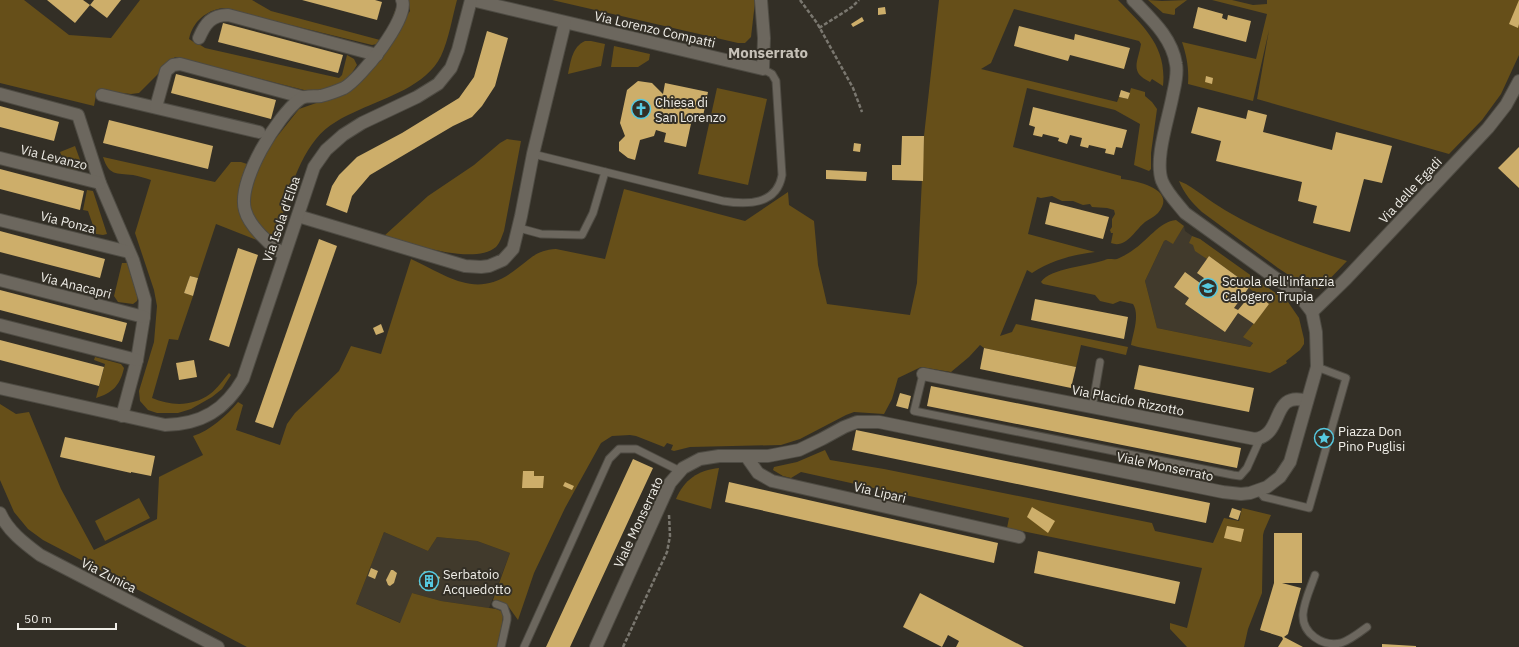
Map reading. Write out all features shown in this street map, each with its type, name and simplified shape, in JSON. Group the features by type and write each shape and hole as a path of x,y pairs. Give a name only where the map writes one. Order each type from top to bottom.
{"street":[{"path":"156,107 166,72 173,65 180,64 302,97 329,94 352,82 377,55 403,13 404,5 402,0"},
{"name":"Via Lorenzo Compatti","path":"472,0 764,69"},
{"name":"Via Isola d'Elba","path":"0,388 165,425 188,423 210,415 229,399 243,379 314,167 326,150 343,135 438,84 451,68 458,50 472,0"},
{"path":"761,0 764,38 764,69"},
{"name":"Viale Monserrato","path":"596,647 670,483 680,471 692,462 710,456 768,456 799,450 857,422 879,422 1223,492 1241,494 1259,491 1277,480 1286,470 1290,462 1317,368 1316,332 1312,312 1299,295 1185,213 1175,201 1163,182 1160,166 1162,147 1176,82 1176,65 1173,51 1164,34 1133,0"},
{"path":"199,38 203,27 210,19 221,15 228,15 377,55"},
{"path":"298,216 473,267 489,266 508,255 513,249 519,228 533,154 565,23"},
{"name":"Via delle Egadi","path":"1312,312 1346,279 1488,128 1506,105 1519,81"},
{"path":"0,94 78,115 100,183 129,252 142,287 145,300 144,317 137,360 122,416"},
{"path":"102,95 259,132"},
{"path":"284,254 273,247 249,220 244,209 244,199 249,176 263,145 279,122 302,97"},
{"name":"Via Levanzo","path":"0,158 100,183"},
{"name":"Via Ponza","path":"0,220 129,252"},
{"name":"Via Anacapri","path":"0,280 144,317"},
{"path":"0,325 137,360"},
{"name":"Via Placido Rizzotto","path":"923,374 1243,438 1260,439"},
{"path":"1260,439 1270,432 1284,404 1300,398 1307,401"},
{"name":"Via Lipari","path":"746,456 758,473 772,481 1019,537"},
{"name":"Via Zunica","path":"0,513 18,538 40,555 218,647"}],"lane":[{"path":"533,154 733,203 754,202 770,197 781,182 782,168 776,82 772,74 764,69"},
{"path":"519,228 541,234 582,235 593,212 604,172"},
{"path":"1092,408 1100,362"},
{"path":"1259,491 1264,497 1309,508 1346,378 1317,368"},
{"path":"923,374 914,411 1233,475 1240,476 1247,468 1260,439"},
{"path":"524,647 609,458 619,449 636,449 680,471"},
{"path":"1315,575 1303,612 1305,626 1314,638 1326,644 1334,644 1347,640 1368,627"},
{"path":"496,604 504,608 507,616 501,647"}],"path":[{"path":"800,0 819,28 853,88 862,112"},
{"path":"819,28 852,7 859,0"},
{"path":"624,647 667,552 670,536 669,515"}],"shaded area":[{"path":"0,0 24,0 69,35 111,38 140,0 252,0 271,11 380,40 388,30 397,5 399,7 391,28 377,44 372,45 222,8 216,9 201,18 191,33 189,39 205,48 339,78 342,75 347,55 354,59 357,65 351,75 343,83 335,87 308,91 175,57 139,93 131,94 97,90 94,106 0,83"},
{"path":"408,0 457,0 448,36 441,56 426,75 416,83 341,119 320,134 308,150 296,175 286,202 275,243 253,218 249,207 249,194 253,180 268,148 299,109 345,93 359,84 410,11"},
{"path":"552,0 755,0 755,2 751,37 745,43 738,43"},
{"path":"939,0 1118,0 1137,19 1152,38 1161,59 1163,86 1152,79 1150,82 1139,74 1136,66 1141,44 1139,41 1014,9 991,63 981,69 1117,102 1119,97 1128,99 1131,88 1145,92 1145,96 1157,109 1151,153 1151,169 1149,171 1134,165 1140,124 1115,110 1027,88 1013,147 1121,176 1121,179 1145,184 1159,192 1163,198 1163,205 1155,216 1145,222 1126,241 1116,244 1111,243 1113,233 1111,233 1110,230 1112,227 1112,219 1115,214 1114,210 1092,207 1090,204 1083,205 1073,201 1062,201 1052,196 1041,198 1037,197 1028,234 1095,252 1062,259 1032,273 1027,270 1000,336 1012,332 1016,324 1128,347 1126,355 1081,345 1076,367 984,348 980,345 969,357 951,372 921,367 898,378 892,399 884,414 854,412 800,439 781,445 690,447 674,451 671,450 673,445 667,443 664,447 636,436 612,436 601,443 565,508 534,573 518,620 508,606 497,600 495,602 493,600 510,553 477,541 437,537 428,551 384,532 356,604 400,623 412,593 441,601 496,609 501,611 503,616 499,647 247,647 43,540 28,529 14,512 0,480 0,404 16,414 29,412 61,489 94,550 157,519 159,477 203,455 193,436 218,422 238,402 243,405 236,430 280,445 287,424 295,413 339,371 351,346 381,354 411,259 452,279 465,283 478,284 491,283 504,277 532,257 544,251 556,249 605,259 624,189 745,221 788,192 789,205 814,221 818,265 827,304 910,315 917,283 924,136"},
{"path":"1148,0 1187,0 1175,9 1174,15 1163,13"},
{"path":"1212,0 1232,0 1253,5 1267,4 1267,0 1519,0 1519,55 1501,94 1482,120 1449,154 1257,99 1269,30 1253,101 1188,84 1187,63 1182,42 1256,59 1267,14"},
{"path":"585,41 605,44 601,66 568,74 571,59 577,47"},
{"path":"614,46 650,54 649,60 638,67 611,67"},
{"path":"717,88 767,99 748,185 698,174"},
{"path":"507,139 521,141 504,231 496,247 486,252 457,254 425,248 384,236 428,196 474,165"},
{"path":"75,146 83,168 75,170 66,167 60,152"},
{"path":"103,157 215,182 231,162 241,162 247,164 239,188 238,205 244,219 262,242 216,224 198,278 190,276 184,293 193,296 178,340 169,339 152,398 174,404 196,401 213,392 229,373 231,375 222,389 212,397 191,409 178,413 157,413 148,410 140,401 139,391 154,342 157,306 154,290 135,233 151,180 135,175 111,171 105,163"},
{"path":"1179,181 1186,184 1224,210 1258,228 1302,246 1347,261 1321,288 1317,289 1307,287 1278,268 1202,212 1183,190"},
{"path":"87,190 93,191 107,234 96,234 88,211 83,210"},
{"path":"1176,220 1184,226 1173,244 1166,240 1164,241 1145,281 1157,328 1250,347 1253,343 1243,337 1269,304 1249,288 1250,286 1209,256 1207,259 1195,251 1193,245 1189,243 1192,236 1200,239 1288,302 1299,318 1304,344 1300,350 1286,361 1287,363 1270,373 1131,345 1136,319 1133,304 1120,301 1113,304 1100,301 1095,295 1043,284 1041,282 1046,277 1061,270 1106,259 1119,258 1138,246 1164,224"},
{"path":"1184,226 1185,231 1195,238 1200,239 1281,300 1250,347 1157,328 1145,281 1164,241 1166,240 1173,243"},
{"path":"122,263 127,263 138,296 137,301 133,304 118,302 114,296"},
{"path":"95,357 121,364 124,368 118,384 107,394 96,398 105,364 94,360"},
{"path":"825,450 830,460 884,469 1152,523 1155,531 1213,543 1224,518 1239,521 1242,508 1271,515 1263,535 1262,593 1248,629 1244,647 1187,647 1170,629 1170,623 1187,628 1202,568 1007,528 1009,518 801,472 791,478 783,476 773,470 774,467 797,462"},
{"path":"719,468 711,509 676,499 683,486 693,477 705,471"},
{"path":"139,498 150,518 105,541 95,521"},
{"path":"384,532 428,551 437,537 477,541 510,553 489,608 441,601 412,593 401,623 356,604"}],"building":[{"path":"47,0 83,0 90,5 75,23"},
{"path":"94,0 121,0 107,18 90,5"},
{"path":"302,0 375,0 382,2 377,20"},
{"path":"1519,0 1519,24 1518,28 1509,24"},
{"path":"885,7 886,14 878,15 878,8"},
{"path":"1198,7 1223,14 1222,18 1227,20 1228,15 1251,21 1246,42 1193,28"},
{"path":"862,17 864,21 853,27 851,24"},
{"path":"223,23 343,55 338,73 218,42"},
{"path":"1019,26 1074,40 1075,34 1130,48 1124,69 1070,55 1068,61 1014,46"},
{"path":"487,31 508,38 495,86 482,106 472,117 453,126 370,175 352,196 347,213 326,205 332,186 339,175 357,157 402,133 459,98 474,77"},
{"path":"176,74 276,100 271,119 171,93"},
{"path":"1206,76 1213,78 1212,84 1205,82"},
{"path":"638,81 652,83 663,94 665,83 708,92 702,121 692,119 686,147 664,142 666,133 656,130 654,136 640,140 635,160 628,158 619,151 619,142 625,136 620,123 627,90"},
{"path":"1121,90 1130,93 1128,99 1119,97"},
{"path":"0,106 59,122 54,141 0,127"},
{"path":"1033,107 1127,130 1122,148 1116,147 1114,155 1105,153 1106,149 1089,145 1088,148 1080,146 1082,138 1070,135 1067,144 1058,141 1059,138 1043,134 1042,137 1033,135 1035,127 1029,125"},
{"path":"1198,107 1246,119 1248,110 1267,115 1263,132 1332,150 1336,132 1392,146 1382,183 1364,179 1350,232 1313,223 1317,206 1298,201 1302,182 1216,161 1221,141 1191,133"},
{"path":"109,120 213,146 208,169 103,143"},
{"path":"902,136 924,136 923,181 892,180 892,165 901,165"},
{"path":"854,143 861,144 860,152 853,151"},
{"path":"1519,147 1519,188 1498,168"},
{"path":"0,169 84,191 80,210 0,189"},
{"path":"826,170 867,172 866,181 826,179"},
{"path":"1050,202 1109,217 1103,239 1045,224"},
{"path":"0,231 105,259 100,278 0,252"},
{"path":"319,239 337,246 273,428 255,422"},
{"path":"238,248 258,255 229,347 209,340"},
{"path":"1209,256 1250,286 1234,308 1238,310 1253,292 1269,304 1254,324 1238,313 1225,332 1185,304 1189,298 1174,287 1185,272 1200,283 1204,278 1197,273"},
{"path":"190,276 198,278 193,296 184,293"},
{"path":"0,290 127,323 122,342 0,310"},
{"path":"1035,299 1128,317 1124,339 1031,320"},
{"path":"381,324 384,332 376,335 373,328"},
{"path":"0,340 104,367 99,386 0,360"},
{"path":"984,348 1076,367 1071,388 980,369"},
{"path":"194,360 197,377 179,380 176,363"},
{"path":"1139,365 1254,388 1249,412 1134,389"},
{"path":"931,386 1241,448 1237,468 927,406"},
{"path":"900,393 911,396 908,409 896,406"},
{"path":"856,430 1210,503 1206,523 852,450"},
{"path":"65,437 155,456 151,476 60,457"},
{"path":"633,459 653,468 570,647 546,647"},
{"path":"523,471 534,471 534,476 544,476 543,488 522,488"},
{"path":"565,482 574,486 572,490 563,486"},
{"path":"729,482 998,543 994,563 725,502"},
{"path":"1032,507 1055,521 1048,533 1027,517"},
{"path":"1232,508 1241,511 1238,520 1229,517"},
{"path":"1227,526 1244,529 1241,542 1224,538"},
{"path":"1274,533 1302,533 1302,583 1282,583 1301,588 1288,634 1284,637 1303,647 1278,647 1283,639 1282,637 1260,630 1274,583"},
{"path":"1038,551 1180,582 1175,604 1034,573"},
{"path":"371,568 378,571 375,579 368,576"},
{"path":"391,570 397,573 394,583 390,586 386,580"},
{"path":"424,571 440,577 435,591 419,585"},
{"path":"920,593 1024,647 956,647 959,641 948,635 942,647 903,627"},
{"path":"1382,644 1416,646 1416,647 1382,647"}],"place":[{"name":"Chiesa di San Lorenzo","path":"641,109"},
{"name":"Scuola dell'infanzia Calogero Trupia","path":"1208,288"},
{"name":"Piazza Don Pino Puglisi","path":"1324,438"},
{"name":"Serbatoio Acquedotto","path":"429,581"}],"district":[{"name":"Monserrato","path":"768,53"}]}
